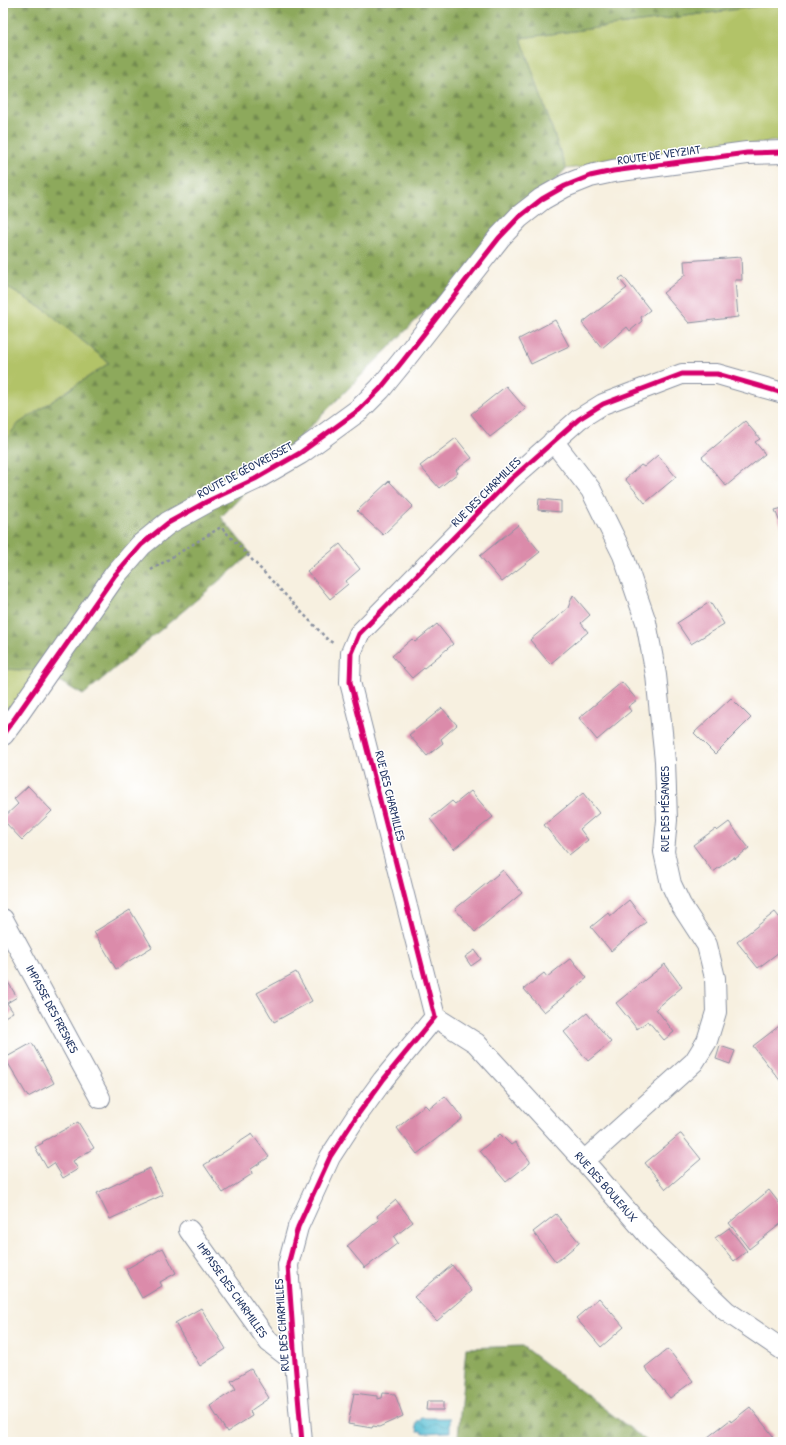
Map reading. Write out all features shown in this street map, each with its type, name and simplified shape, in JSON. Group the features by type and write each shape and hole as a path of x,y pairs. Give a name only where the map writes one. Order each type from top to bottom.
{"street":[{"name":"ROUTE DE VEYZIAT","path":"542,199 565,186 590,176 613,171 747,153 783,152"},
{"name":"ROUTE DE GÉOVREISSET","path":"3,734 115,575 141,545 168,523 206,502 255,479 300,453 359,410 380,389 499,238 519,217 542,199"},
{"name":"RUE DES CHARMILLES","path":"302,1442 288,1266 298,1227 330,1157 356,1117 383,1080 435,1017 350,682 351,653 360,634 510,480 579,419 603,404 682,374 717,374 783,393"},
{"name":"RUE DES MÉSANGES","path":"553,441 591,490 623,555 646,622 656,675 665,761 667,820 664,852 672,884 681,905 707,946 715,978 716,1012 707,1042 694,1062 584,1161"},
{"name":"IMPASSE DES FRESNES","path":"3,919 100,1098"},
{"name":"RUE DES BOULEAUX","path":"435,1017 476,1043 584,1161 654,1242 726,1312 783,1350"},
{"name":"IMPASSE DES CHARMILLES","path":"189,1230 269,1342 295,1362"}],"path":[{"path":"148,572 221,528 328,640 351,653"}],"green space":[{"path":"3,3 783,3 521,38 566,169 221,517 251,554 83,695 42,671 3,669 3,443 18,424 109,363 47,311 3,285"},
{"path":"783,3 783,140 566,169 521,38"},
{"path":"3,285 47,311 109,363 18,424 3,443"},
{"path":"3,669 42,671 3,716"},
{"path":"522,1346 648,1442 488,1442 458,1437 466,1348"}],"water":[{"path":"421,1418 450,1418 450,1432 423,1433 422,1431 418,1431 416,1426"}],"building":[{"path":"741,257 742,280 735,280 738,317 689,323 663,293 685,275 684,261"},
{"path":"623,276 650,310 641,317 642,321 630,331 627,327 602,348 582,323 627,288 619,279"},
{"path":"555,320 569,346 531,364 519,339"},
{"path":"506,386 526,409 490,437 471,414"},
{"path":"745,421 760,439 755,442 765,454 726,486 702,457"},
{"path":"456,438 472,458 456,470 458,473 439,488 420,466"},
{"path":"658,455 676,477 645,503 625,479 641,465 644,467"},
{"path":"389,481 413,506 383,535 357,511"},
{"path":"539,499 561,501 561,512 538,510"},
{"path":"783,508 783,530 775,510"},
{"path":"518,525 540,552 502,582 480,556"},
{"path":"340,544 360,569 346,581 348,584 330,599 307,571"},
{"path":"573,595 590,615 581,623 588,632 550,664 530,640 568,608"},
{"path":"710,602 724,624 691,644 677,623"},
{"path":"437,624 453,644 412,678 392,656 412,639 415,642"},
{"path":"622,682 637,700 628,707 631,711 597,740 579,718"},
{"path":"731,698 751,718 715,754 694,733"},
{"path":"442,708 457,725 441,739 443,743 427,756 409,735"},
{"path":"28,786 52,811 22,840 3,820 3,818 18,804 14,799"},
{"path":"471,791 493,817 454,849 430,819 452,801 455,804"},
{"path":"583,793 599,813 580,829 588,840 569,855 544,825"},
{"path":"729,822 749,848 735,859 734,857 713,872 693,845 715,829 717,831"},
{"path":"503,870 522,893 475,932 455,909"},
{"path":"629,900 646,922 611,951 591,927 608,913 610,916"},
{"path":"130,910 152,947 116,969 94,932"},
{"path":"775,912 783,922 783,949 758,968 737,942"},
{"path":"475,950 481,959 471,966 465,957"},
{"path":"571,958 587,978 544,1012 524,989 544,973 547,977"},
{"path":"665,964 682,987 656,1009 674,1032 664,1040 648,1021 637,1029 616,1003"},
{"path":"296,972 312,1001 274,1022 257,993"},
{"path":"3,974 17,997 7,1003 13,1012 3,1018"},
{"path":"587,1013 611,1042 588,1061 564,1032"},
{"path":"783,1023 783,1082 782,1083 753,1046"},
{"path":"32,1043 54,1083 28,1097 5,1058"},
{"path":"720,1046 735,1051 730,1064 716,1059"},
{"path":"445,1096 462,1119 417,1154 397,1128 425,1105 429,1109"},
{"path":"78,1122 94,1148 73,1161 78,1169 63,1178 54,1163 47,1168 35,1147"},
{"path":"252,1134 269,1157 251,1169 252,1174 223,1193 204,1165"},
{"path":"500,1134 511,1145 515,1142 530,1161 530,1163 506,1182 480,1151"},
{"path":"680,1134 701,1159 666,1189 645,1163"},
{"path":"150,1168 163,1195 110,1219 97,1193"},
{"path":"769,1190 783,1208 783,1222 749,1249 729,1223"},
{"path":"396,1200 413,1222 394,1237 398,1243 365,1268 347,1246 379,1220 377,1216"},
{"path":"556,1214 579,1243 556,1262 533,1232"},
{"path":"729,1228 747,1251 734,1261 715,1238"},
{"path":"163,1248 176,1273 160,1282 162,1286 142,1298 126,1269"},
{"path":"452,1265 472,1291 437,1321 414,1297"},
{"path":"599,1298 624,1327 601,1347 576,1318"},
{"path":"201,1308 226,1349 200,1366 175,1323"},
{"path":"668,1349 693,1381 670,1398 645,1367"},
{"path":"251,1369 269,1398 250,1411 252,1416 227,1432 210,1406 236,1389 231,1381"},
{"path":"354,1393 377,1396 377,1399 382,1398 383,1393 395,1394 403,1416 379,1427 373,1426 372,1428 348,1424"},
{"path":"427,1401 443,1401 443,1410 426,1410"},
{"path":"750,1407 773,1436 765,1442 712,1442 708,1437"}],"cycle path":[{"path":"3,734 115,575 141,545 168,523 206,502 255,479 300,453 359,410 380,389 402,362 499,238 519,217 542,199 565,186 590,176 613,171 747,153 783,152"},
{"path":"302,1442 288,1265 298,1227 330,1157 356,1117 383,1080 435,1017 350,682 351,653 359,634 510,480 579,419 603,404 682,374 717,374 783,393"}]}
